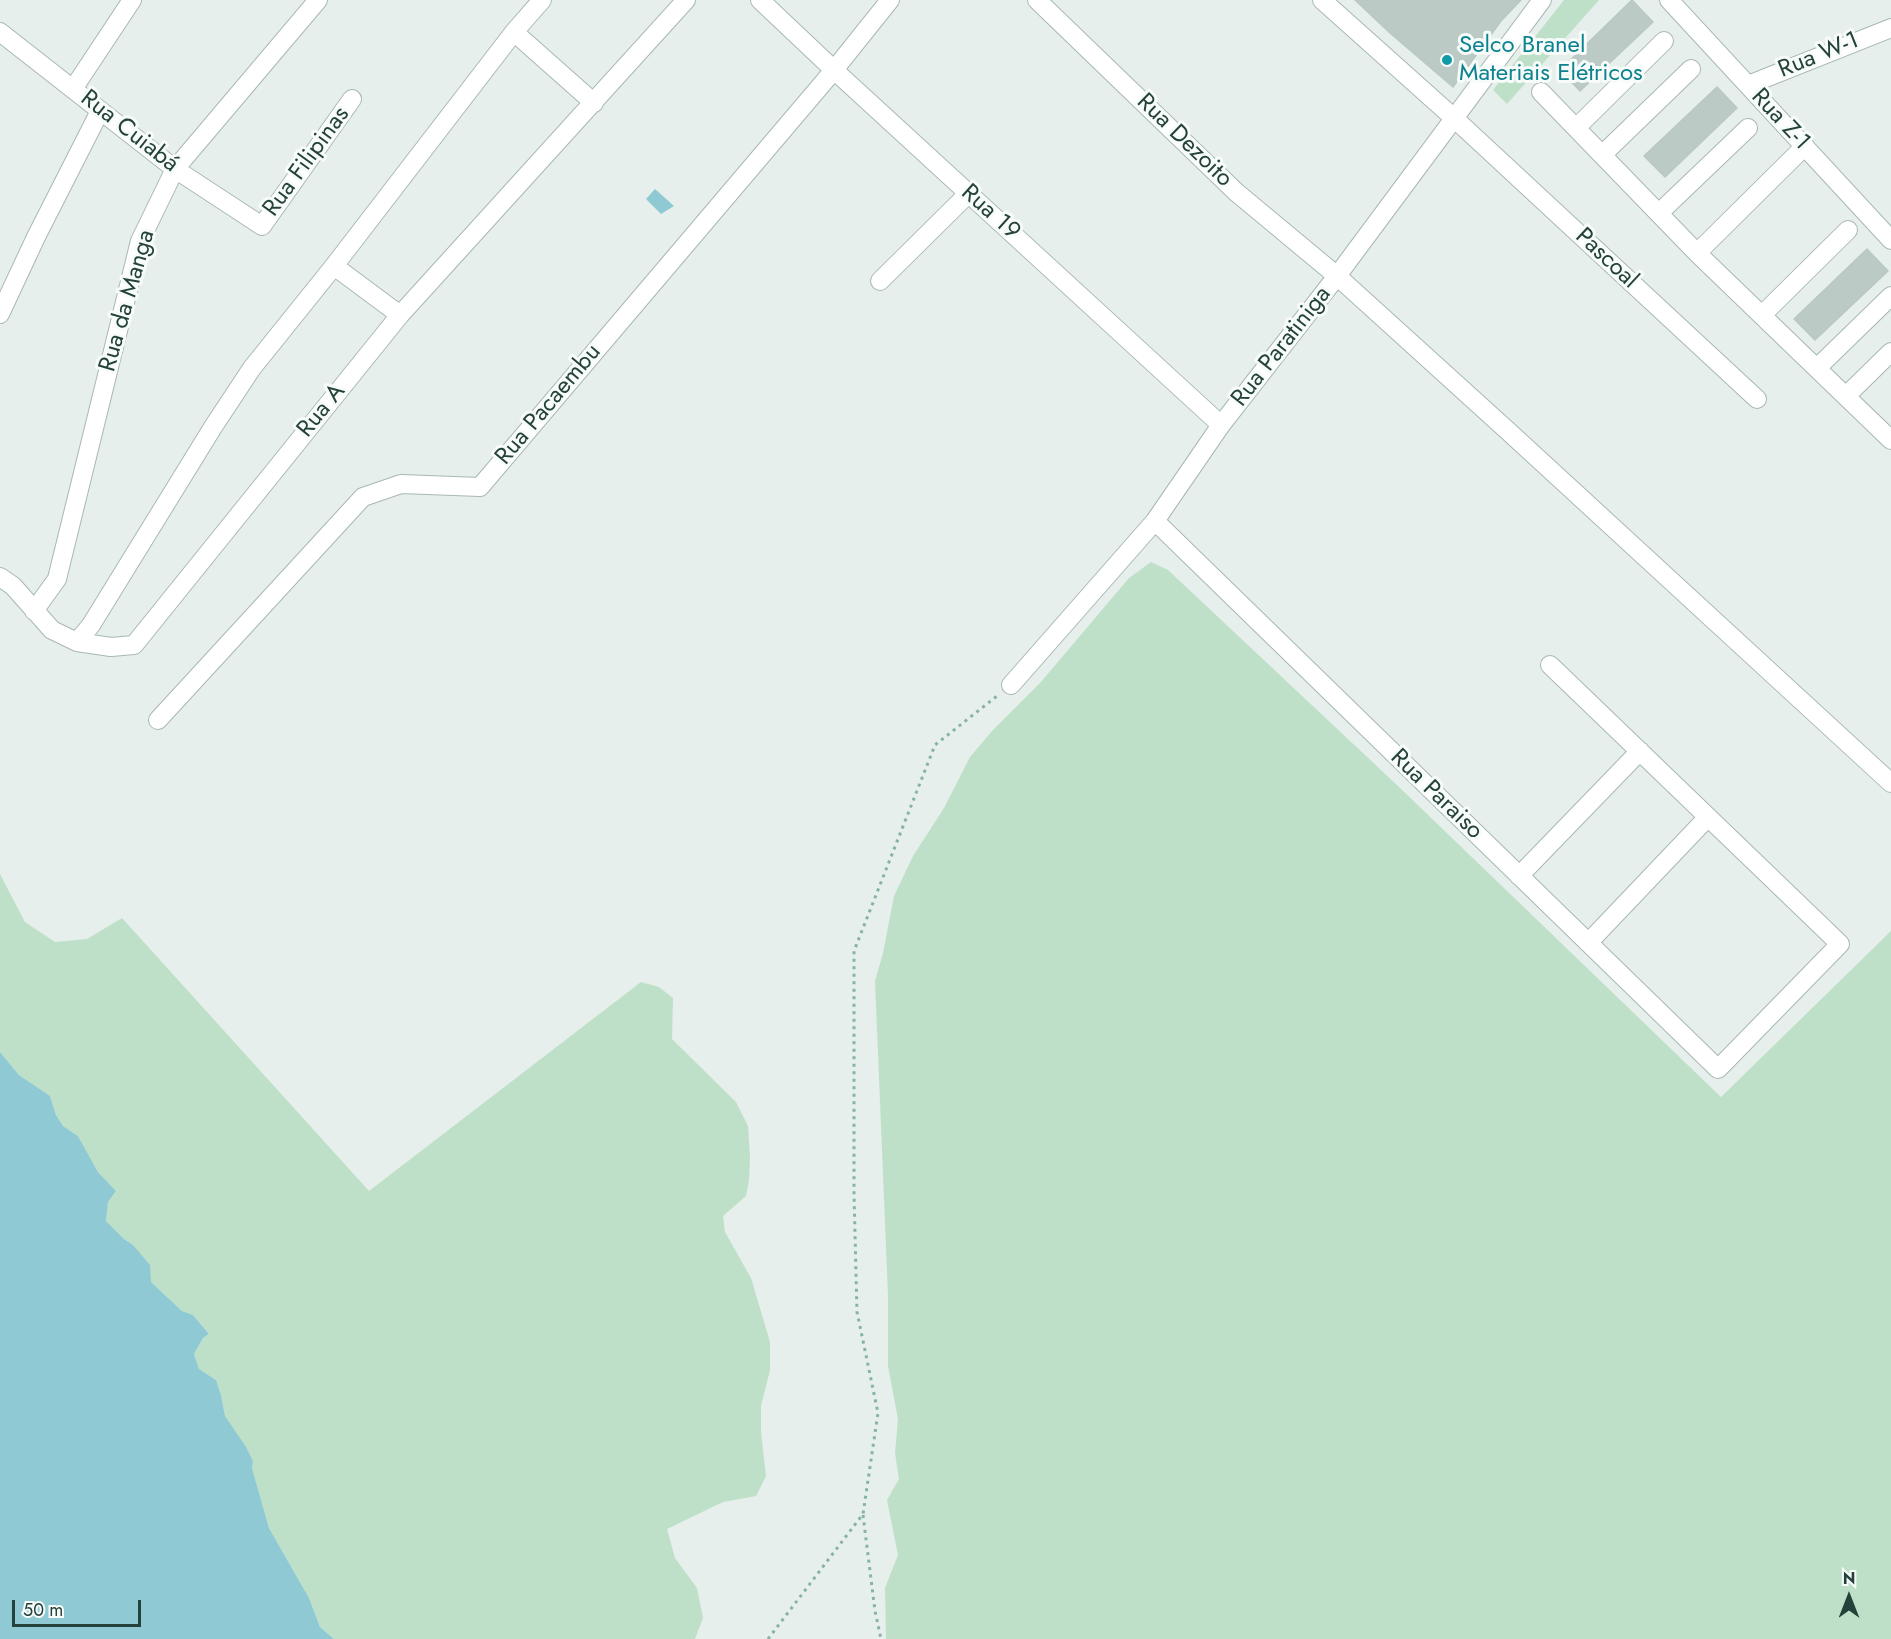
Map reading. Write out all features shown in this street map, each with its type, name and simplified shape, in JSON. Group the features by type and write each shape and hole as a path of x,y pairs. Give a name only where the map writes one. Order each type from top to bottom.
{"street":[{"path":"73,89 132,0"},
{"name":"Rua da Manga","path":"34,611 57,579 140,241 175,169 318,0"},
{"path":"78,642 91,625 252,368 334,266 514,32 542,0"},
{"name":"Rua A","path":"0,577 13,586 52,630 78,642 111,646 134,645 400,315 686,0"},
{"name":"Rua 19","path":"760,0 968,194 1221,424"},
{"name":"Rua Pacaembu","path":"158,720 363,497 401,484 480,486 834,70 890,0"},
{"name":"Rua Dezoito","path":"1037,0 1236,192 1337,276 1891,783"},
{"name":"Pascoal","path":"1322,0 1455,119 1757,399"},
{"name":"Rua Paratiniga","path":"1011,685 1155,521 1221,424 1337,276 1542,0"},
{"name":"Rua Z-1","path":"1669,0 1891,240"},
{"name":"Rua W-1","path":"1748,85 1891,28"},
{"name":"Rua Cuiabá","path":"0,32 175,169 262,226"},
{"path":"514,32 594,103"},
{"path":"1576,128 1664,42"},
{"path":"1602,155 1691,69"},
{"path":"1541,92 1697,253 1891,440"},
{"name":"Rua Filipinas","path":"262,226 352,99"},
{"path":"0,314 100,111"},
{"path":"1659,213 1748,128"},
{"path":"1697,253 1805,146"},
{"path":"880,281 968,194"},
{"path":"1762,315 1848,230"},
{"path":"334,266 400,315"},
{"path":"1817,368 1891,296"},
{"path":"1846,396 1891,352"},
{"name":"Rua Paraiso","path":"1155,521 1718,1069 1840,944 1708,817"},
{"path":"1550,665 1708,817 1588,943"},
{"path":"1519,876 1640,751"}],"path":[{"path":"881,1639 875,1611 863,1514 878,1413 857,1312 854,1194 854,951 936,745 1011,685"},
{"path":"768,1639 863,1514"}],"green space":[{"path":"1564,0 1599,0 1507,104 1493,90"},
{"path":"1151,562 1168,570 1398,786 1721,1097 1891,931 1891,1639 886,1639 885,1588 898,1555 887,1500 899,1479 895,1453 898,1419 888,1366 888,1295 875,981 894,896 913,856 944,808 970,757 992,731 1040,683 1129,578"},
{"path":"0,874 25,922 55,942 87,939 122,918 369,1191 641,982 659,987 673,998 672,1039 736,1102 748,1126 750,1158 746,1196 723,1216 725,1232 751,1278 770,1342 770,1370 761,1406 761,1432 766,1476 756,1496 723,1502 667,1529 675,1558 697,1588 703,1618 695,1639 334,1639 320,1627 309,1598 269,1528 252,1468 253,1461 225,1416 216,1380 199,1369 194,1354 203,1338 209,1334 193,1315 182,1311 151,1282 133,1245 106,1221 108,1202 116,1191 98,1172 78,1136 63,1126 56,1115 50,1096 19,1075 0,1052"}],"water":[{"path":"655,189 674,206 661,214 646,199"},
{"path":"0,1052 19,1075 50,1096 56,1115 63,1126 78,1136 98,1172 116,1191 108,1202 106,1221 133,1245 150,1265 151,1282 182,1311 193,1315 209,1334 203,1338 194,1354 199,1369 216,1380 225,1416 253,1461 252,1468 269,1528 309,1598 320,1627 334,1639 0,1639"}],"building":[{"name":"Selco Branel Materiais Elétricos","path":"1355,0 1521,0 1501,21 1453,87"},
{"path":"1632,0 1653,22 1580,91 1560,70"},
{"path":"1717,87 1737,108 1665,177 1644,156"},
{"path":"1867,249 1888,271 1815,340 1794,319"}],"place":[{"name":"Selco Branel Materiais Elétricos","path":"1447,60"}]}
